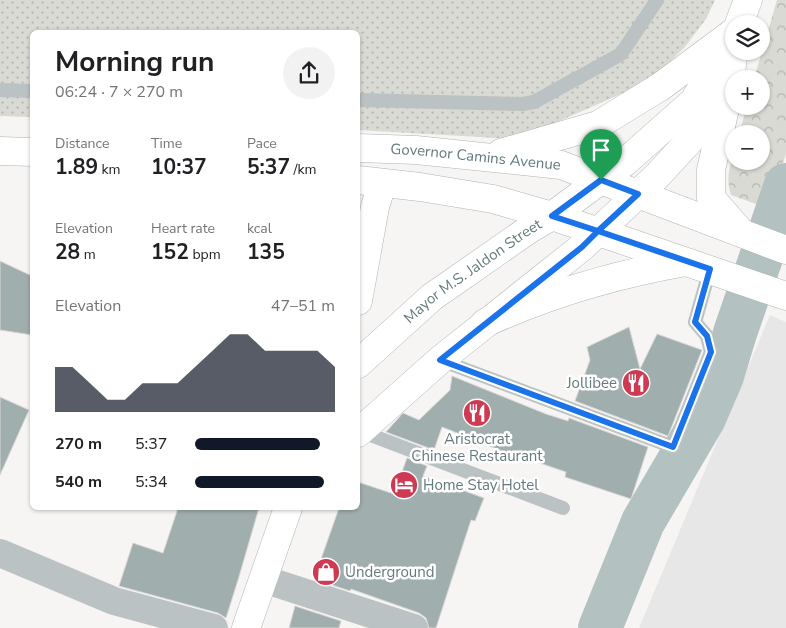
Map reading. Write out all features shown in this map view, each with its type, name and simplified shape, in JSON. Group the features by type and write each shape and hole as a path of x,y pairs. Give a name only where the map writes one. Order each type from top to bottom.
{"main road":[{"path":"742,15 748,0"},
{"path":"486,158 598,125 660,87 725,40"},
{"name":"Mayor M.S. Jaldon Street","path":"360,362 432,297 528,230 552,216 625,162 694,101 725,49"},
{"path":"360,431 440,360 582,247 657,176 725,102"},
{"path":"725,109 711,170 711,198 741,233"},
{"name":"Governor Camins Avenue","path":"360,148 416,150 562,165 786,250"},
{"path":"0,151 30,152"},
{"path":"360,289 375,207 370,182 420,187 493,199 598,231 779,294"},
{"path":"485,323 523,306 653,268 707,269"},
{"path":"246,628 287,510"}],"street":[{"path":"0,553 114,601 214,628"},
{"path":"263,579 414,628"}],"lane":[{"path":"360,100 522,104 534,102 621,54 657,0"},
{"path":"0,90 30,91"},
{"path":"440,360 673,447 711,352 707,336 695,322 707,269"},
{"path":"360,432 564,508"}],"shaded area":[{"path":"770,315 786,322 786,628 639,628"}],"green space":[{"path":"0,0 715,0 706,19 684,48 659,72 630,90 515,139 360,130 360,30 30,30 30,117 0,116"},
{"path":"777,0 786,0 786,154 767,208 731,195 728,179 730,170 770,170 770,125 742,125 744,115 770,115 770,70 757,70 760,60 770,60 770,24"}],"building":[{"path":"0,261 30,275 30,335 0,330"},
{"name":"Jollibee","path":"629,327 640,369 657,334 702,350 668,436 575,401 590,360 587,347"},
{"path":"452,376 546,414 568,421 569,418 648,447 631,499 565,477 566,472 512,455 442,427 434,450 386,432 403,413 419,420 450,390"},
{"path":"0,397 29,410 0,475"},
{"path":"407,458 427,466 423,476 484,498 475,521 471,520 436,628 429,628 426,618 419,613 351,589 350,591 314,579 338,510 360,510 360,483 394,494"},
{"path":"177,510 258,510 226,618 218,613 119,586 133,543 163,553"},
{"path":"295,606 341,621 339,628 289,628"}],"waterway":[{"path":"600,628 643,522 704,418 722,376 786,185"}],"place":[{"name":"Jollibee","path":"636,383"},
{"name":"Aristocrat Chinese Restaurant","path":"477,413"},
{"name":"Home Stay Hotel","path":"404,485"},
{"name":"Underground","path":"326,572"}],"route":[{"path":"601,180 552,216 598,231 582,247 440,360 673,447 711,352 707,336 695,322 710,269 598,231 638,194 601,180"}]}
